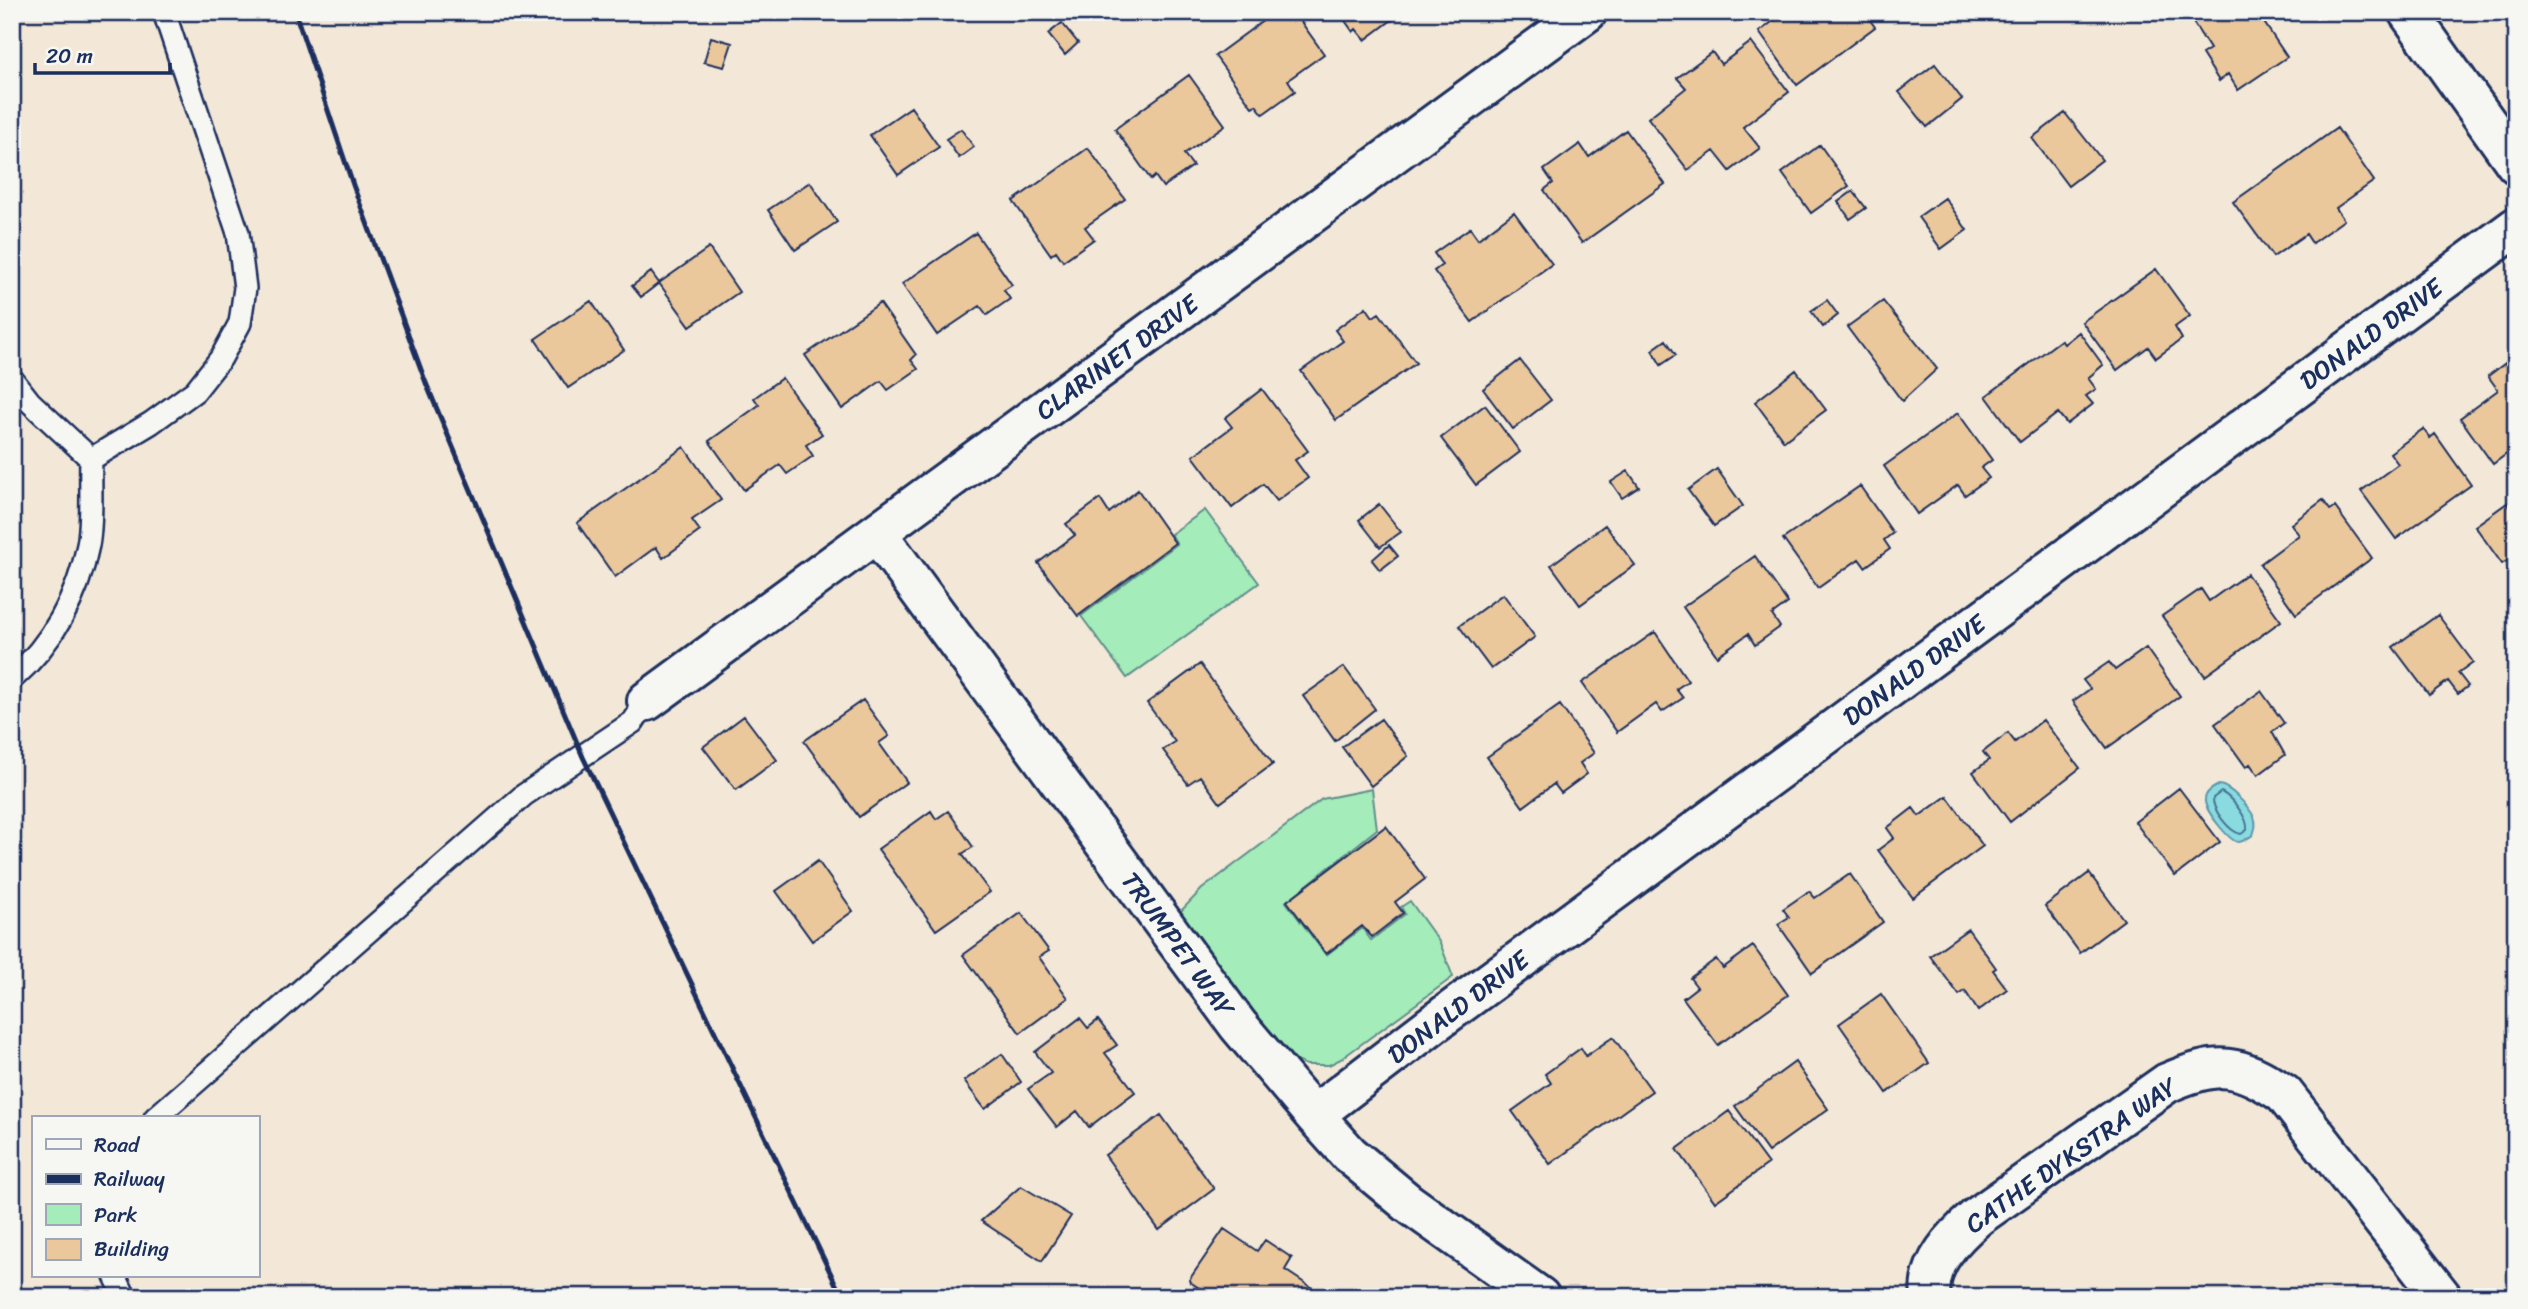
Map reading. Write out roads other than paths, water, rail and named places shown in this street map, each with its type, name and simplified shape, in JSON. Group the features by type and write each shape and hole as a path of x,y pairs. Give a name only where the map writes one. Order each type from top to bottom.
{"street":[{"name":"CLARINET DRIVE","path":"647,701 1587,12"},
{"path":"2408,12 2516,164"},
{"name":"DONALD DRIVE","path":"1314,1115 1444,1016 2516,227"},
{"name":"TRUMPET WAY","path":"877,533 1238,1025 1314,1115 1349,1154 1408,1203 1540,1297"},
{"name":"CATHE DYKSTRA WAY","path":"1931,1297 1930,1289 1938,1263 1953,1237 1977,1217 2167,1083 2193,1072 2226,1068 2256,1076 2284,1094 2442,1297"}],"lane":[{"path":"91,459 151,424 195,391 222,358 240,323 245,288 238,233 164,12"},
{"path":"12,379 30,401 91,459 89,544 73,594 56,629 24,669 12,679"},
{"path":"157,1116 524,795 633,722 647,701"},
{"path":"116,1278 125,1297"}],"water":[{"path":"2219,785 2239,798 2254,817 2256,824 2253,835 2244,841 2238,842 2223,831 2206,804 2206,795"}],"railway":[{"path":"295,12 353,185 426,383 583,757 842,1297"}]}
